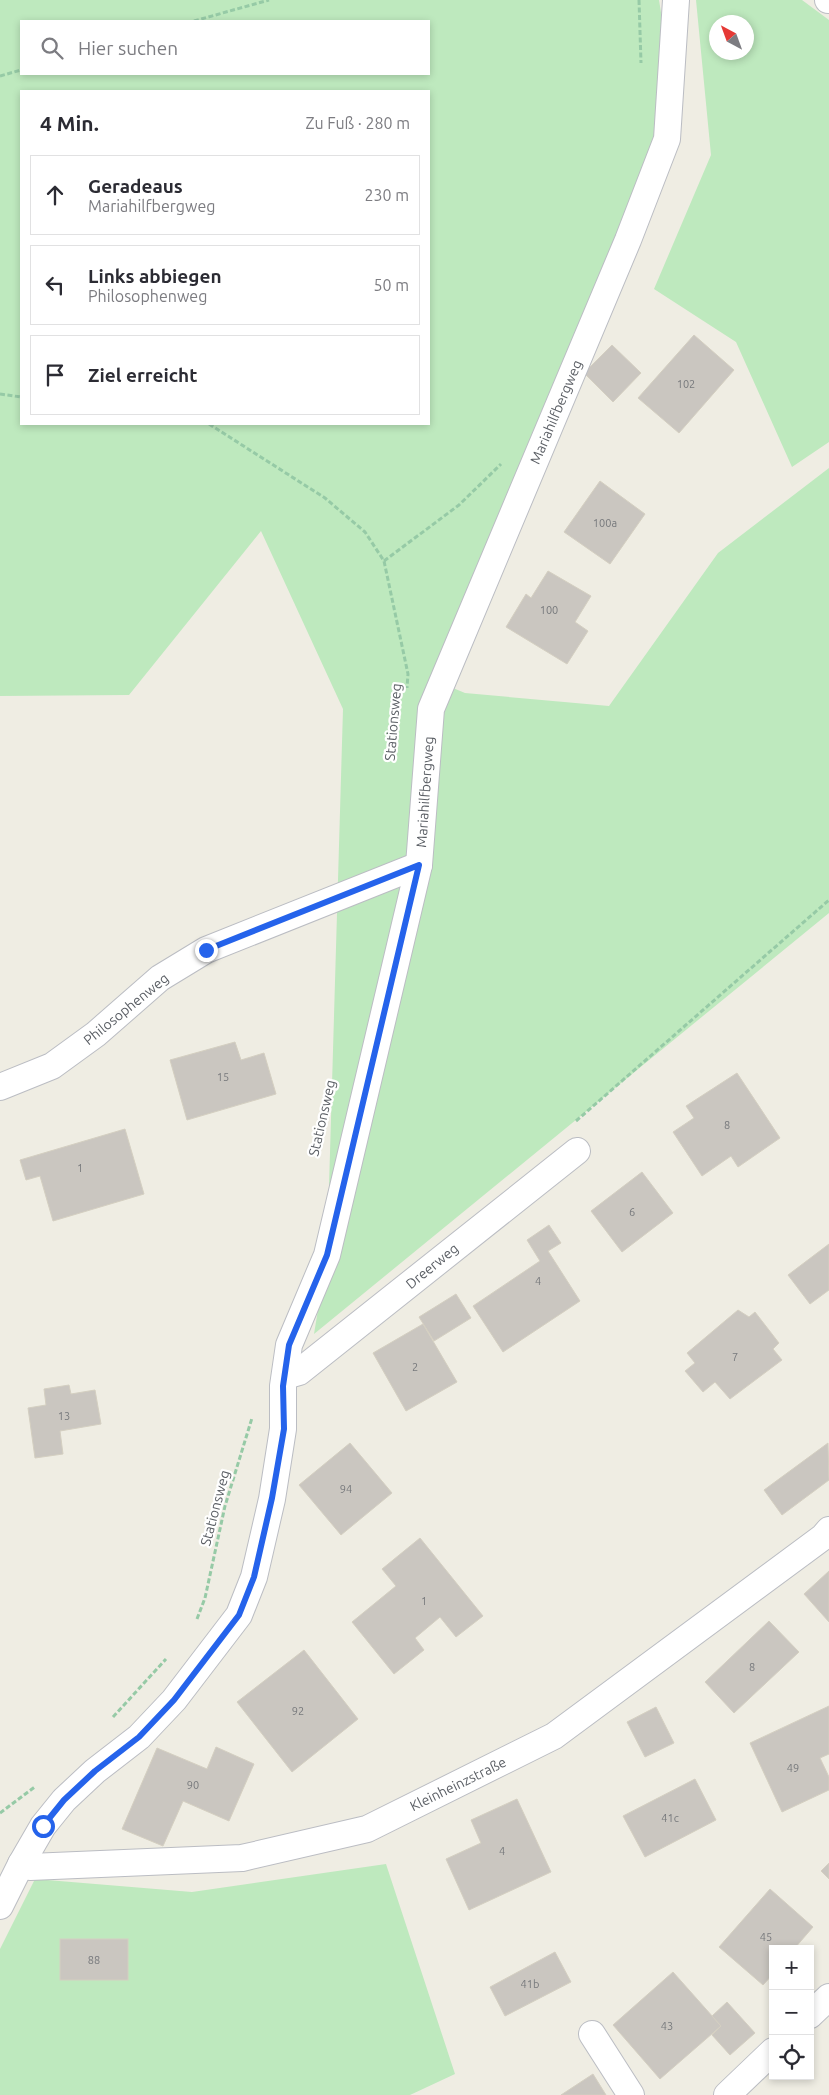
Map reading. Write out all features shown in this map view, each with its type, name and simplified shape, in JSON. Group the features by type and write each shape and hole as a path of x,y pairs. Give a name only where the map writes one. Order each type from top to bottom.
{"street":[{"name":"Mariahilfbergweg","path":"0,1906 43,1826 64,1800 95,1771 139,1737 174,1700 239,1615 254,1577 272,1498 284,1429 284,1376 289,1345 327,1255 419,865 431,708 624,249 667,139 676,0"},
{"name":"Philosophenweg","path":"0,1086 52,1066 96,1034 160,978 206,950 419,865"},
{"name":"Dreerweg","path":"284,1376 299,1372 577,1151"},
{"name":"Kleinheinzstraße","path":"21,1864 30,1867 242,1858 367,1829 554,1736 823,1537 829,1530"},
{"path":"814,2011 829,1997"},
{"path":"592,2034 631,2095"},
{"path":"727,2095 769,2055"}],"path":[{"path":"198,20 269,0"},
{"path":"0,76 20,70"},
{"path":"0,394 20,396"},
{"name":"Stationsweg","path":"211,425 325,498 365,532 384,561 408,674 406,693"},
{"path":"384,561 459,505 508,458"},
{"name":"Stationsweg","path":"194,1627 205,1598 225,1506 255,1411"},
{"path":"107,1723 170,1654"},
{"path":"0,1813 39,1784"}],"green space":[{"path":"0,0 659,0 680,131 453,688 465,693 609,706 718,553 829,468 829,913 314,1334 327,1255 343,709 261,531 129,695 0,696"},
{"path":"696,0 802,0 829,20 829,442 792,467 736,342 654,289 711,155"},
{"path":"386,1864 455,2074 410,2095 0,2095 0,1949 35,1879 192,1892"}],"building":[{"path":"694,335 734,370 679,433 638,398"},
{"path":"612,345 641,373 613,402 584,373"},
{"path":"600,481 645,514 610,564 564,532"},
{"path":"548,571 591,596 575,622 588,631 567,664 506,627 526,594 531,598"},
{"path":"235,1042 241,1060 264,1053 276,1094 187,1120 170,1060"},
{"path":"737,1073 780,1138 738,1167 731,1156 702,1176 673,1132 694,1118 686,1106"},
{"path":"125,1129 144,1194 53,1221 40,1176 26,1180 20,1160"},
{"path":"642,1172 673,1213 622,1252 591,1211"},
{"path":"549,1225 561,1243 548,1251 580,1301 503,1352 473,1306 540,1261 527,1240"},
{"path":"829,1244 829,1290 810,1304 788,1275"},
{"path":"456,1294 471,1318 434,1341 419,1317"},
{"path":"738,1310 749,1317 755,1312 779,1343 773,1349 782,1360 730,1399 715,1382 703,1392 685,1371 695,1363 687,1353"},
{"path":"423,1324 457,1382 406,1411 373,1353"},
{"path":"69,1385 71,1394 95,1390 101,1424 60,1431 63,1454 35,1458 28,1408 46,1405 44,1389"},
{"path":"350,1443 392,1493 341,1535 299,1485"},
{"path":"828,1443 829,1480 782,1515 764,1490"},
{"path":"420,1538 483,1616 456,1637 440,1617 415,1638 424,1650 394,1674 352,1622 396,1586 382,1569"},
{"path":"829,1571 829,1622 804,1594"},
{"path":"769,1621 799,1652 734,1713 705,1682"},
{"path":"304,1650 358,1719 292,1772 237,1702"},
{"path":"829,1706 829,1754 820,1758 829,1777 829,1790 782,1812 750,1743"},
{"path":"656,1707 674,1743 645,1757 627,1722"},
{"path":"216,1747 254,1764 229,1821 183,1801 163,1846 122,1829 157,1748 207,1769"},
{"path":"695,1779 716,1820 645,1857 623,1816"},
{"path":"517,1799 551,1872 469,1910 446,1859 481,1843 471,1820"},
{"path":"829,1863 829,1879 821,1871"},
{"path":"770,1889 813,1927 797,1945 769,1945 769,1978 763,1985 719,1947"},
{"path":"60,1939 128,1939 128,1980 60,1980"},
{"path":"555,1952 571,1982 505,2016 490,1987"},
{"path":"673,1972 721,2026 660,2079 613,2025"},
{"path":"727,2002 755,2033 730,2055 712,2035 721,2026 712,2016"},
{"path":"593,2074 606,2095 561,2095"}],"route":[{"path":"43,1826 64,1800 95,1771 139,1737 174,1700 239,1615 254,1577 272,1498 284,1429 283,1386 289,1345 327,1255 419,865 206,950"}]}
